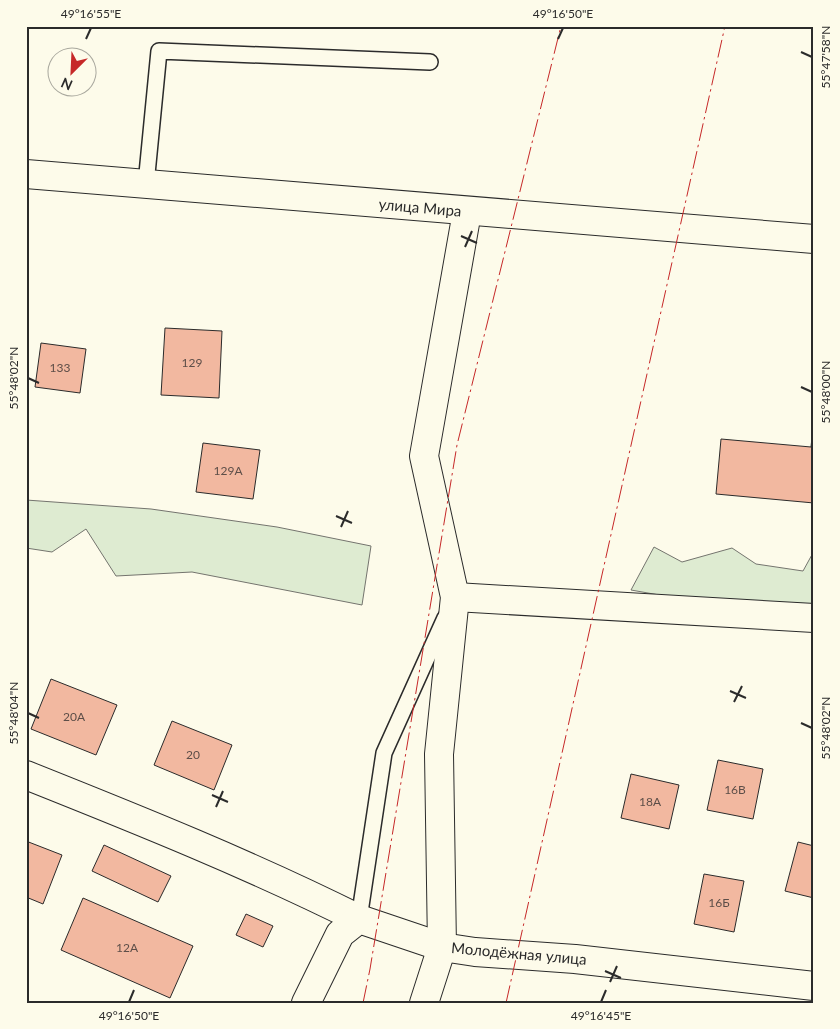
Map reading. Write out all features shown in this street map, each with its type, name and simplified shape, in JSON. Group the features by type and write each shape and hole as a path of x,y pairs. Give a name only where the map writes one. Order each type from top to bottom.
{"street":[{"name":"улица Мира","path":"26,174 467,212 814,239"},
{"path":"424,1003 442,947 439,754 454,598 424,456 467,212"},
{"path":"454,598 814,618"},
{"name":"Молодёжная улица","path":"26,775 194,842 284,882 359,919 442,947 475,952 594,961 814,986"},
{"path":"306,1003 340,934 359,919"}],"lane":[{"path":"146,184 159,51 430,62"},
{"path":"359,919 384,753 454,598"}],"green space":[{"path":"26,500 151,509 277,527 371,546 362,605 192,572 116,576 86,529 52,552 26,548"},
{"path":"654,547 682,562 732,548 756,564 803,571 814,551 814,611 710,604 631,590"}],"building":[{"path":"165,328 222,331 219,398 161,395"},
{"path":"41,343 86,349 80,393 35,387"},
{"path":"814,418 814,503 716,494 721,439 811,447"},
{"path":"203,443 260,450 253,499 196,492"},
{"path":"51,679 117,705 96,755 31,729"},
{"path":"172,721 232,745 214,790 154,765"},
{"path":"718,760 763,769 753,819 707,810"},
{"path":"631,774 679,785 669,829 621,818"},
{"path":"26,841 62,855 43,904 26,897"},
{"path":"798,842 814,846 814,898 785,891"},
{"path":"104,845 171,876 158,902 92,871"},
{"path":"704,874 744,881 734,932 694,924"},
{"path":"83,898 193,946 170,998 61,950"},
{"path":"246,914 273,926 263,947 236,935"}],"power":[{"path":"363,1003 457,445 561,26"},
{"path":"506,1003 725,26"}]}
